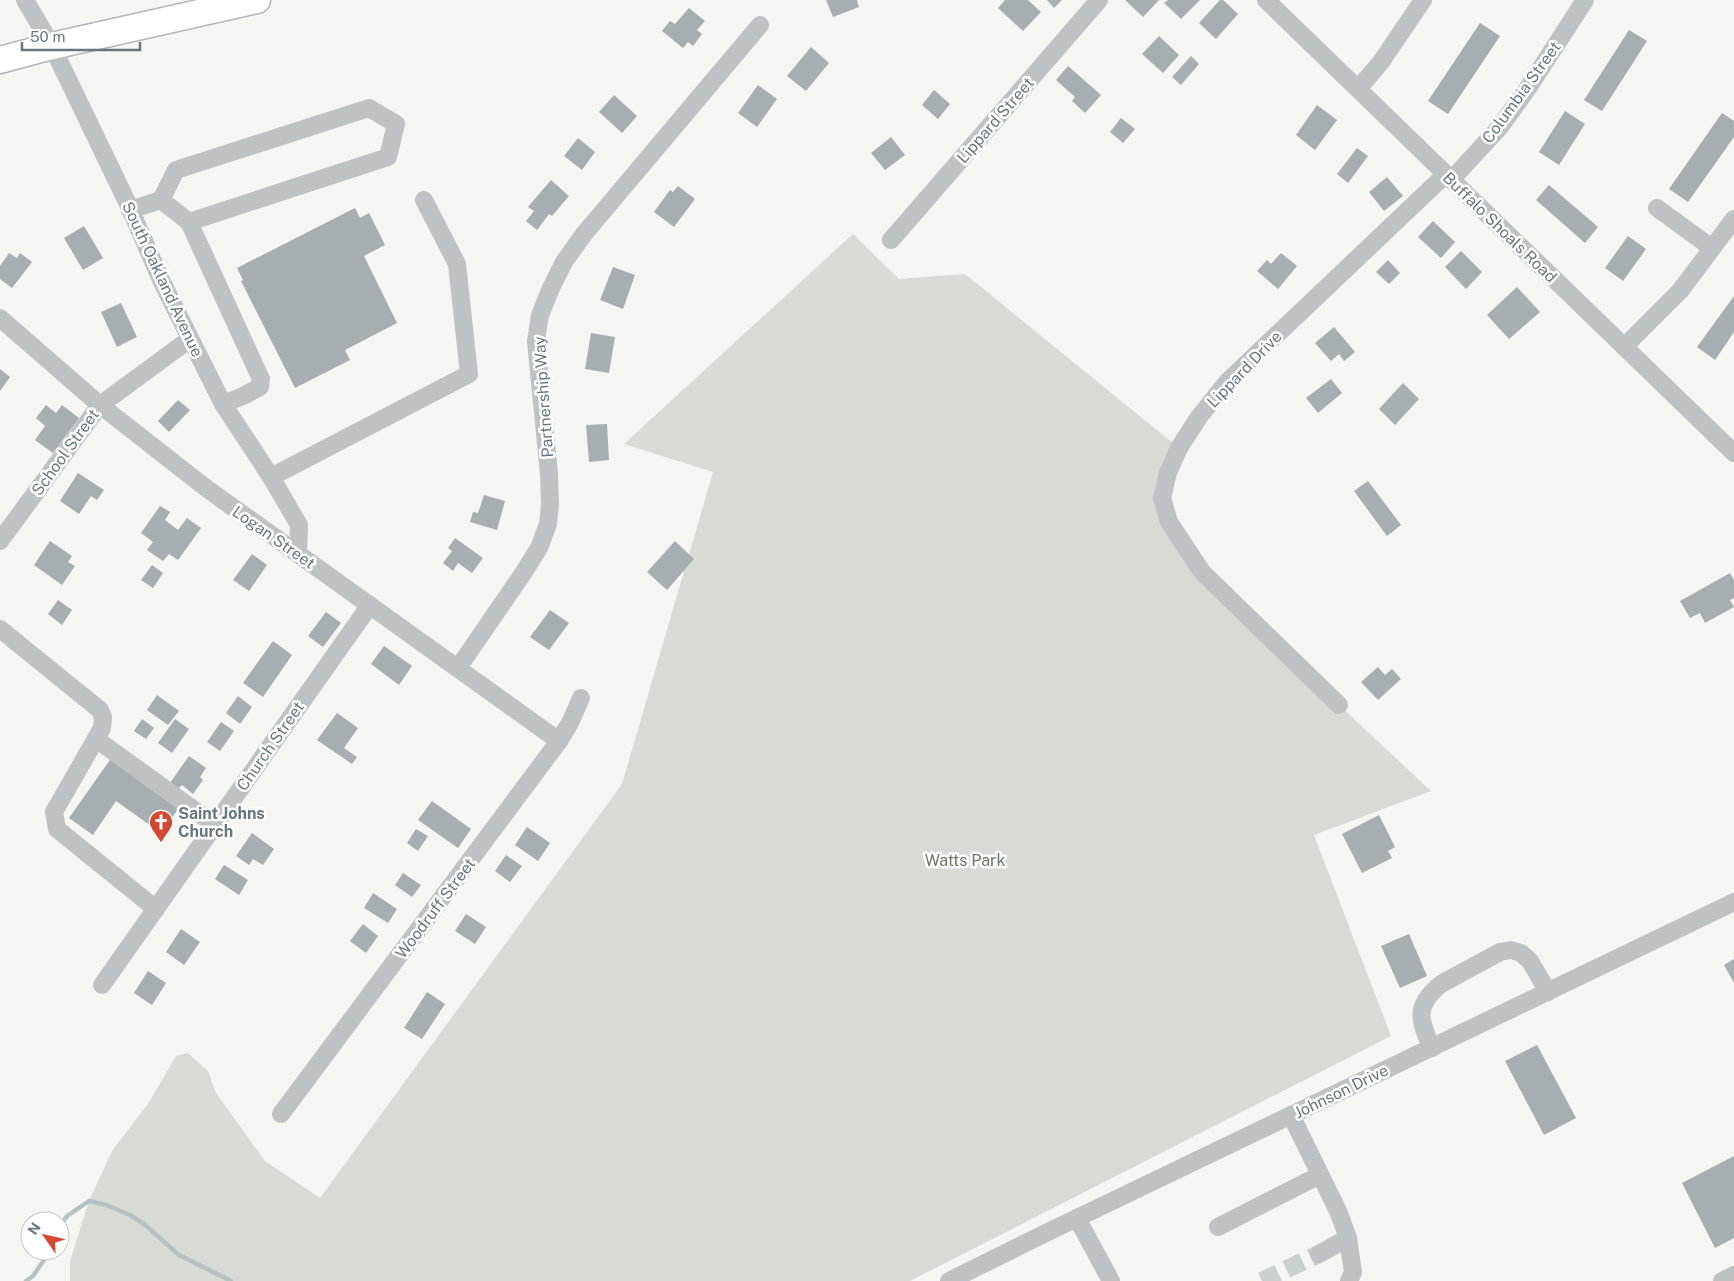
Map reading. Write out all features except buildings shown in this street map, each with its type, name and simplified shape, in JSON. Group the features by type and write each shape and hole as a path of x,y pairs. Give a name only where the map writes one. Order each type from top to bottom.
{"highway":[{"path":"0,60 52,46 257,0"}],"street":[{"name":"South Oakland Avenue","path":"25,0 52,46 162,282 223,404 271,477 299,525 298,554"},
{"name":"Lippard Street","path":"891,240 1099,0"},
{"name":"Buffalo Shoals Road","path":"1266,0 1734,453"},
{"path":"1358,89 1381,62 1422,0"},
{"name":"Columbia Street","path":"1449,177 1505,119 1528,88 1586,0"},
{"name":"Partnership Way","path":"458,668 524,572 539,548 548,524 550,504 549,474 536,340 540,315 551,288 564,262 584,234 760,25"},
{"path":"130,210 161,200 176,170 194,164 369,108 396,124 388,157 189,222"},
{"name":"Lippard Drive","path":"1339,705 1202,572 1169,522 1162,498 1168,473 1179,448 1199,417 1227,382 1449,177"},
{"path":"161,200 189,222 261,380 260,387 223,404"},
{"path":"271,477 469,374 457,264 424,200"},
{"path":"1658,208 1712,248"},
{"path":"1624,347 1680,291 1734,220"},
{"name":"Logan Street","path":"0,318 100,404 206,488 559,741"},
{"name":"School Street","path":"0,541 100,404 190,339"},
{"name":"Church Street","path":"102,985 370,605"},
{"path":"0,629 100,710 103,717 102,728 54,812 57,829 156,908"},
{"name":"Woodruff Street","path":"282,1114 559,741 582,698"},
{"path":"96,739 215,825"},
{"name":"Johnson Drive","path":"949,1281 1734,902"},
{"path":"1432,1048 1421,1024 1420,1016 1424,1004 1432,991 1441,984 1500,952 1511,950 1521,954 1530,961 1548,992"},
{"path":"1291,1115 1348,1238 1353,1272 1349,1281"},
{"path":"1218,1227 1320,1175"},
{"path":"1077,1218 1111,1281"},
{"path":"1319,1254 1348,1238"},
{"path":"1722,1281 1734,1275"}],"green space":[{"name":"Watts Park","path":"853,234 899,279 965,274 1179,448 1162,498 1181,542 1339,705 1431,791 1314,835 1391,1036 910,1281 70,1281 70,1261 89,1201 112,1151 148,1104 176,1056 188,1053 208,1071 216,1093 265,1161 320,1198 622,784 713,472 624,444"}],"waterway":[{"path":"70,1214 89,1201 106,1205 130,1215 144,1224 179,1255 231,1281"},
{"path":"26,1281 33,1276 43,1261"}],"tunnel":[{"path":"1262,1281 1319,1254"}],"place":[{"name":"Saint Johns Church","path":"161,843"}]}
